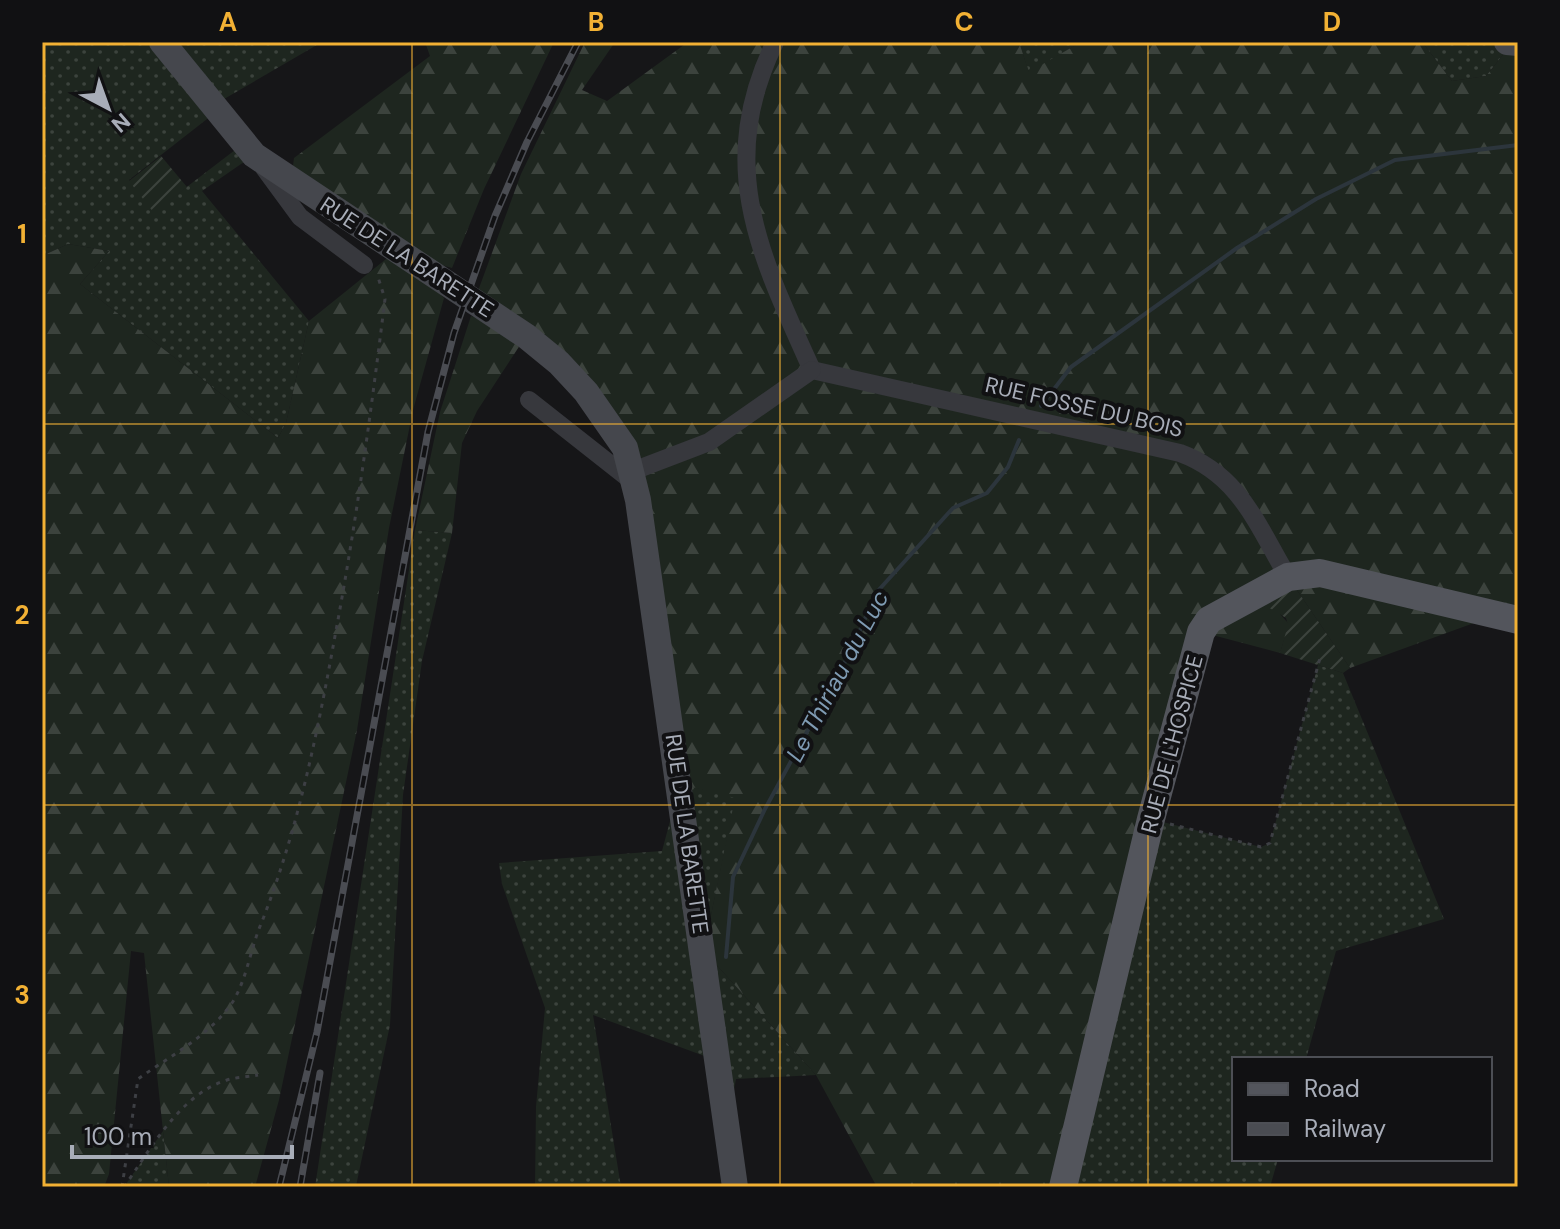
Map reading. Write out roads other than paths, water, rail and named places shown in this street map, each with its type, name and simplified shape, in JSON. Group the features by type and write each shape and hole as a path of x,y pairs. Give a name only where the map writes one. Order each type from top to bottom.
{"main road":[{"name":"RUE DE L'HOSPICE","path":"1063,1187 1151,819 1201,632 1214,615 1288,577 1333,574 1518,620"}],"street":[{"name":"RUE DE LA BARETTE","path":"162,42 254,155 539,345 586,392 625,448 634,477 705,954 735,1187"},
{"path":"529,400 634,477 709,442 812,370 772,279 756,237 749,206 748,126 775,42"},
{"path":"1507,42 1518,43"},
{"path":"254,155 300,217 364,265"},
{"name":"RUE FOSSE DU BOIS","path":"812,370 1180,453 1206,463 1239,494 1288,577"}],"waterway":[{"name":"Le Thiriau du Luc","path":"1041,406 1071,367 1237,248 1316,199 1395,160 1518,145"},
{"name":"Le Thiriau du Luc","path":"726,957 733,877 765,809 852,649 876,593 953,508 987,493 1008,467 1019,440"}],"railway":[{"path":"279,1187 317,1032 428,432 454,333 495,216 527,142 578,42"},
{"path":"300,1187 320,1073"}]}
